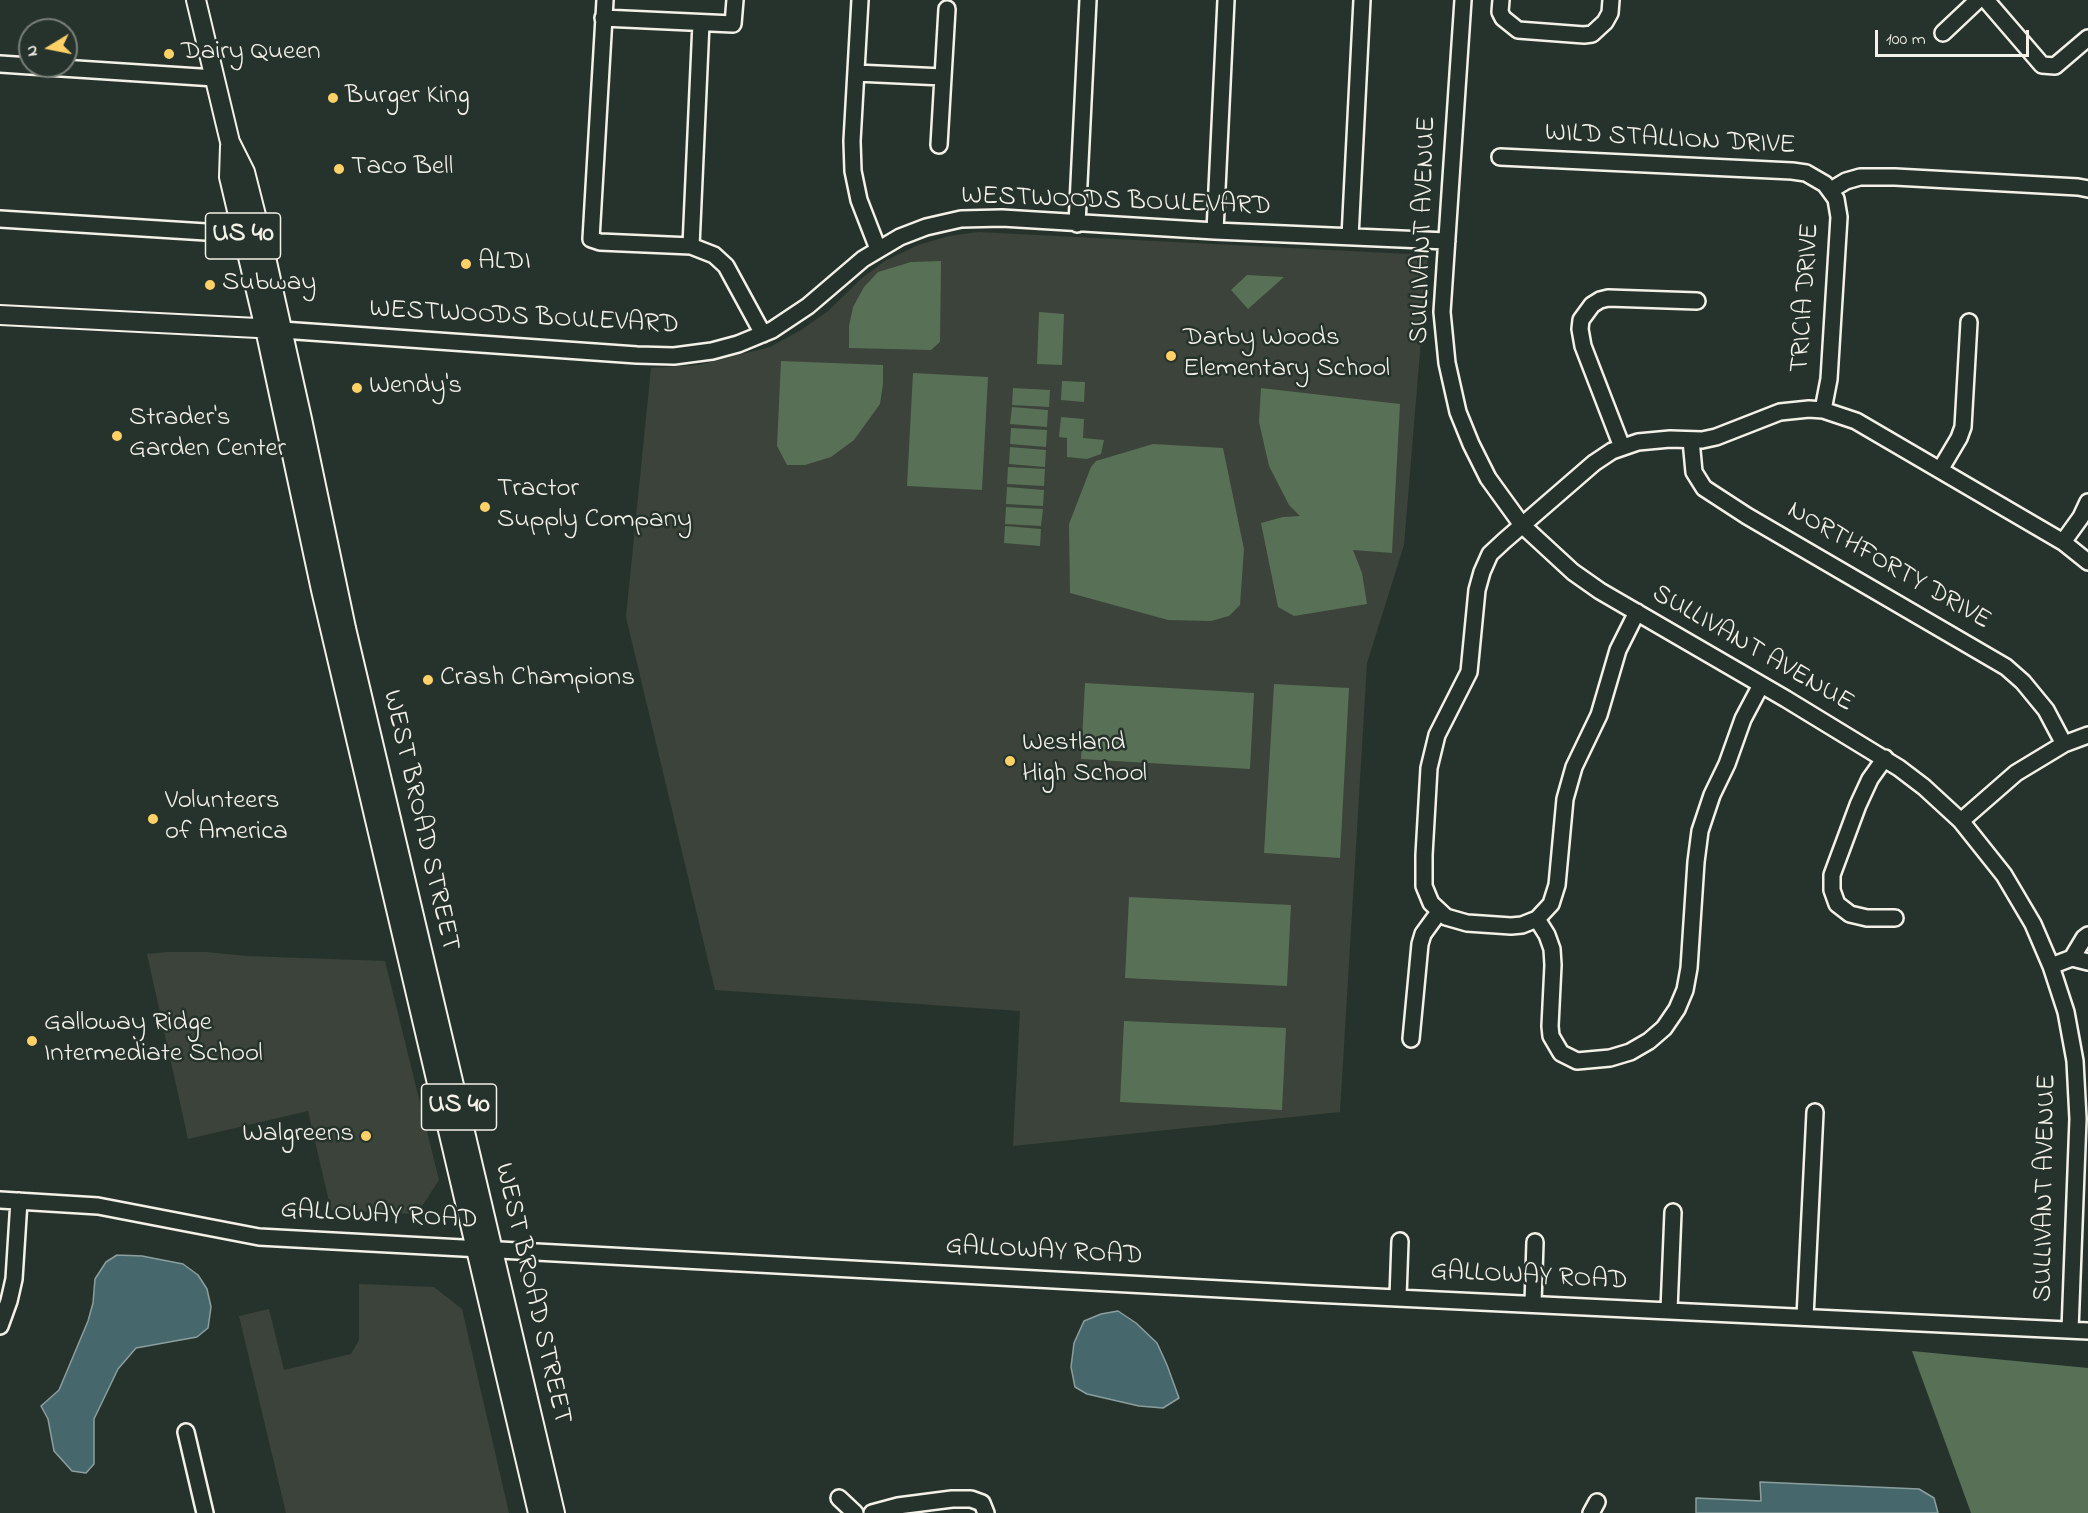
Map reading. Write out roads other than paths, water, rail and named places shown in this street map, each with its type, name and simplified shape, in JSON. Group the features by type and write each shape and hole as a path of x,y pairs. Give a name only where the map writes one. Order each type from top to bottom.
{"main road":[{"name":"WEST BROAD STREET","path":"196,0 230,142 245,172 273,329 349,639 484,1248 538,1513"},
{"name":"WEST BROAD STREET","path":"230,142 229,177 242,232 273,329"},
{"path":"0,315 273,329"},
{"name":"WEST BROAD STREET","path":"484,1248 555,1513"}],"street":[{"path":"604,0 590,236 594,241 691,246 714,255 726,266 763,334"},
{"path":"603,18 733,24 735,0"},
{"path":"860,0 852,141 853,171 859,200 878,249"},
{"path":"1077,224 1088,0"},
{"path":"1215,231 1226,0"},
{"path":"1350,237 1362,0"},
{"name":"SULLIVANT AVENUE","path":"1463,0 1442,312 1443,338 1458,412 1471,444 1488,478 1522,525 1573,572 1600,591 1885,758 1924,787 1961,821 1987,851 2033,924 2051,966 2066,1012 2075,1061 2083,1137 2070,1330"},
{"path":"1501,0 1500,12 1503,18 1518,30 1584,35 1592,34 1605,22 1610,13 1611,0"},
{"path":"1943,33 1978,0"},
{"path":"1986,0 2042,65 2055,66 2088,39"},
{"path":"939,145 947,9"},
{"path":"691,246 701,23"},
{"path":"0,64 18,65"},
{"path":"78,69 215,78"},
{"path":"856,73 943,77"},
{"name":"WILD STALLION DRIVE","path":"1500,157 1792,171 1806,173 1831,190"},
{"path":"1831,190 1846,181 1860,177 1895,177 2088,189"},
{"name":"TRICIA DRIVE","path":"1822,410 1829,378 1839,217 1838,207 1831,190"},
{"name":"WESTWOODS BOULEVARD","path":"273,329 625,355 674,356 712,351 763,334 808,306 850,269 900,237 926,227 961,219 1002,218 1077,224 1447,241"},
{"path":"0,219 195,232 242,232"},
{"path":"1622,447 1583,346 1581,320 1592,305 1608,298 1697,301"},
{"path":"1940,470 1963,427 1969,322"},
{"path":"1636,612 1618,650 1599,715 1574,767 1565,799 1557,885 1551,904 1537,919 1522,925 1511,926 1456,921 1439,912 1426,894 1423,868 1429,768 1437,735 1469,672 1477,590 1482,572 1490,554 1522,525 1594,463 1622,447 1654,440 1702,440 1729,433 1780,412 1794,409 1822,410 1856,421 2063,543 2088,562"},
{"name":"NORTHFORTY DRIVE","path":"1691,440 1694,472 1704,488 1747,516 2006,667 2023,682 2046,710 2064,744"},
{"path":"2063,543 2081,517 2088,502"},
{"path":"1537,919 1552,949 1550,1026 1551,1036 1561,1053 1577,1061 1610,1058 1630,1052 1649,1041 1664,1028 1677,1009 1685,990 1689,968 1700,831 1743,719 1761,685"},
{"path":"1961,821 2016,773 2064,744 2088,735"},
{"path":"1885,758 1870,779 1858,805 1832,875 1832,890 1837,904 1850,914 1867,918 1895,918"},
{"path":"1411,1039 1420,944 1439,912"},
{"path":"2051,966 2072,958 2088,935"},
{"path":"2072,958 2088,962"},
{"path":"1804,1317 1815,1112"},
{"name":"GALLOWAY ROAD","path":"0,1200 98,1206 259,1237 2088,1331"},
{"path":"0,1326 14,1278 19,1201"},
{"path":"1669,1310 1673,1212"},
{"path":"1398,1297 1400,1241"},
{"path":"1533,1303 1535,1242"},
{"path":"186,1432 205,1513"},
{"path":"839,1498 855,1513"},
{"path":"872,1513 952,1499 982,1507"}],"water":[{"path":"117,1255 142,1256 183,1264 198,1275 207,1289 211,1307 208,1328 197,1337 136,1348 118,1369 94,1419 94,1464 86,1473 72,1471 54,1451 48,1419 41,1406 59,1390 88,1321 93,1303 95,1279 106,1262"},
{"path":"1118,1311 1136,1323 1157,1343 1179,1398 1163,1408 1139,1406 1087,1394 1075,1387 1071,1367 1074,1343 1084,1321 1101,1314"},
{"path":"1760,1482 1919,1489 1934,1498 1938,1513 1696,1513 1696,1498 1761,1501"}],"place":[{"name":"Dairy Queen","path":"169,54"},
{"name":"Burger King","path":"333,98"},
{"name":"Taco Bell","path":"339,169"},
{"name":"ALDI","path":"466,264"},
{"name":"Subway","path":"210,285"},
{"name":"Darby Woods Elementary School","path":"1171,356"},
{"name":"Wendy's","path":"357,388"},
{"name":"Strader's Garden Center","path":"117,436"},
{"name":"Tractor Supply Company","path":"485,507"},
{"name":"Crash Champions","path":"428,680"},
{"name":"Westland High School","path":"1010,761"},
{"name":"Volunteers of America","path":"153,819"},
{"name":"Galloway Ridge Intermediate School","path":"32,1041"},
{"name":"Walgreens","path":"366,1136"}]}
